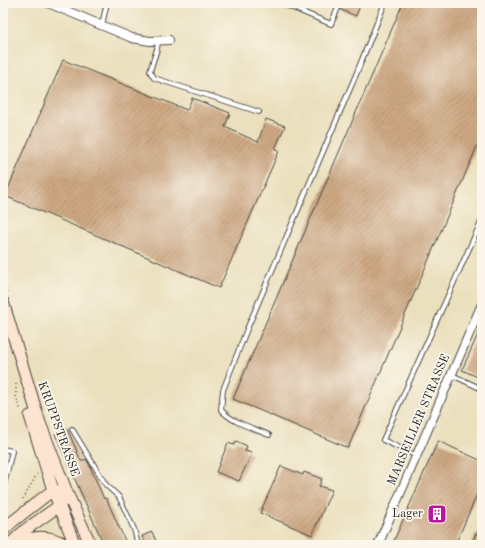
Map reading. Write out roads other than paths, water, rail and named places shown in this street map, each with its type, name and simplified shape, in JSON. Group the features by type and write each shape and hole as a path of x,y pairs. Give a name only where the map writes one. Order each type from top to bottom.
{"street":[{"path":"48,3 132,38 150,41 169,40"},
{"name":"KRUPPSTRASSE","path":"3,302 40,423 68,494"},
{"name":"MARSEILLER STRASSE","path":"378,545 482,304"},
{"name":"KRUPPSTRASSE","path":"25,374 24,395 53,490 68,494"},
{"path":"3,531 12,522 53,490 75,545"},
{"path":"68,494 91,545"},
{"name":"KRUPPSTRASSE","path":"9,545 24,530 59,506 68,494"},
{"name":"KRUPPSTRASSE","path":"9,545 34,537 46,537 58,540 67,545"}],"lane":[{"path":"102,26 106,7 105,3"},
{"path":"282,3 331,24 338,8"},
{"path":"269,435 232,420 225,414 221,410 223,390 247,329 355,77 385,3"},
{"path":"158,41 158,49 150,72 154,78 259,112"},
{"path":"416,456 383,440 482,220"},
{"path":"451,375 482,389"},
{"path":"72,430 106,485 119,497 134,530 138,545"},
{"path":"3,449 12,451 3,489"}],"place":[{"name":"Lager","path":"437,514"}]}
